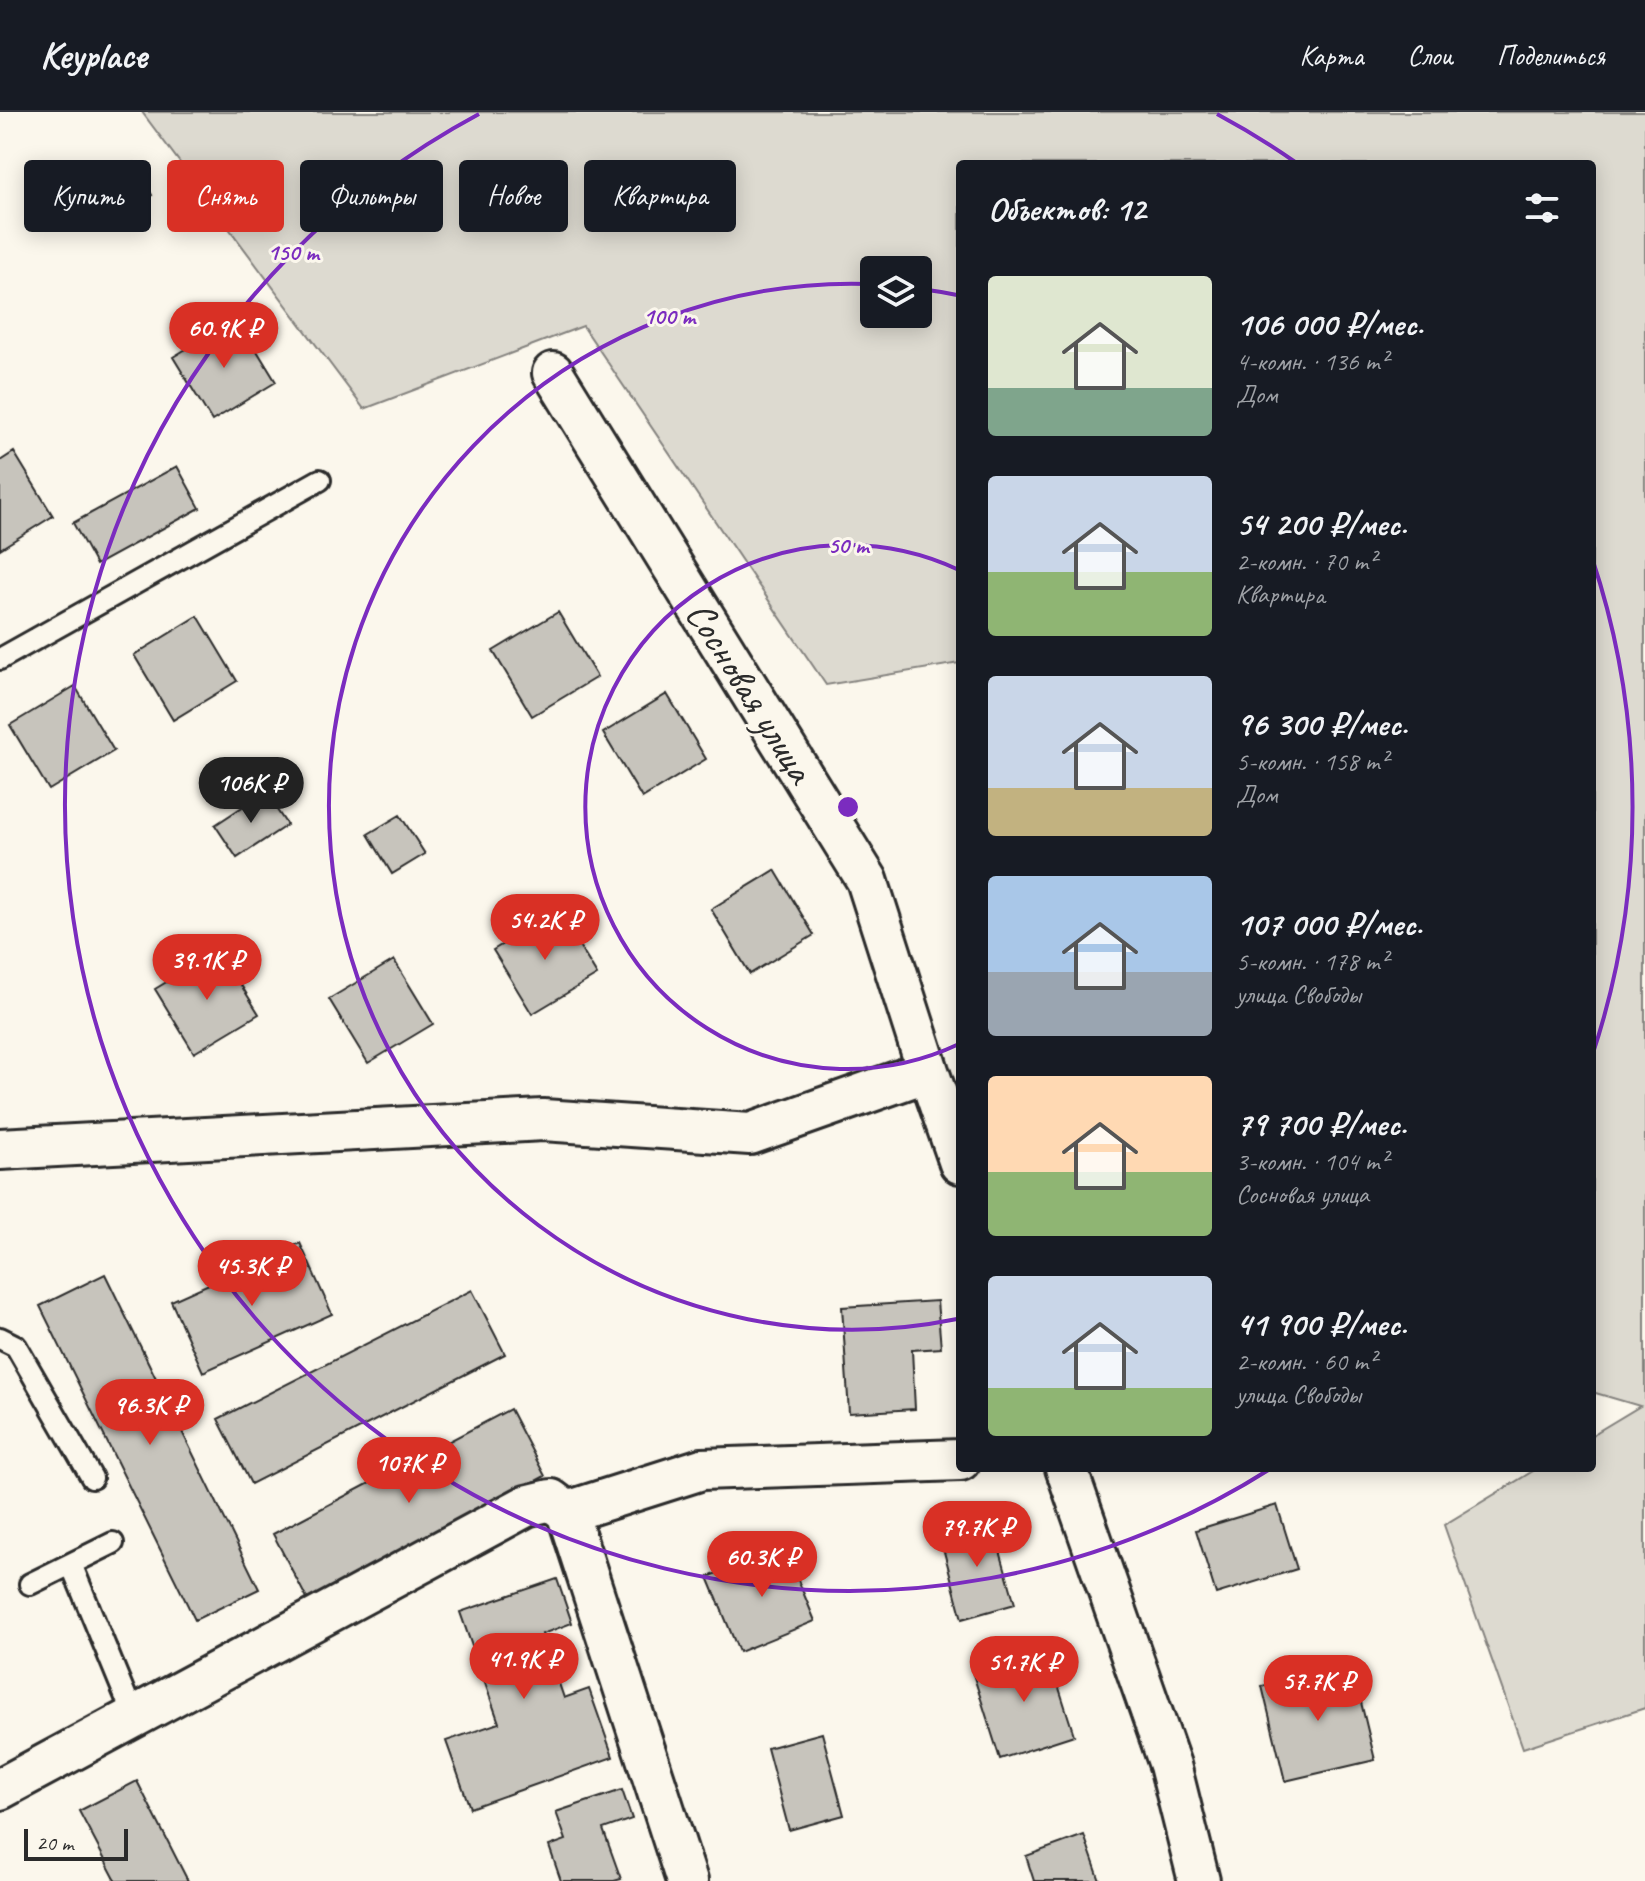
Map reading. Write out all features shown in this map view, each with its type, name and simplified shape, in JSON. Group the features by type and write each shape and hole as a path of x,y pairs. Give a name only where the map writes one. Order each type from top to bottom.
{"street":[{"name":"Сосновая улица","path":"553,373 867,880 956,1152"},
{"path":"0,1149 543,1120 750,1134 928,1071"},
{"path":"0,1789 526,1506 559,1506 702,1469 956,1460"},
{"path":"1067,1472 1170,1765 1199,1881"},
{"path":"559,1506 687,1881"}],"lane":[{"path":"0,659 320,480"},
{"path":"0,1338 16,1346 92,1478"},
{"path":"30,1584 113,1543"},
{"path":"71,1564 134,1717"}],"shaded area":[{"path":"142,112 1645,112 1645,1708 1523,1748 1444,1525 1531,1472 1596,1472 1596,1433 1640,1406 1596,1393 1596,160 956,160 956,664 826,685 583,326 364,409 232,232 284,232 284,160 178,160"}],"building":[{"path":"237,318 276,382 212,421 173,357"},
{"path":"14,452 53,516 0,549 0,461"},
{"path":"177,466 200,508 96,565 73,523"},
{"path":"558,612 597,677 532,716 493,651"},
{"path":"198,616 237,681 173,720 134,655"},
{"path":"75,686 114,751 49,790 10,725"},
{"path":"667,694 706,759 642,798 603,733"},
{"path":"265,792 287,825 237,858 215,825"},
{"path":"400,815 425,854 392,874 368,834"},
{"path":"775,870 814,935 750,974 711,909"},
{"path":"558,911 597,975 532,1014 493,950"},
{"path":"219,950 259,1014 194,1053 155,989"},
{"path":"394,960 433,1024 368,1063 329,999"},
{"path":"300,1243 332,1314 203,1372 171,1301"},
{"path":"105,1274 259,1589 195,1620 40,1306"},
{"path":"472,1290 505,1354 251,1484 218,1419"},
{"path":"937,1301 941,1348 912,1350 915,1409 849,1413 842,1307"},
{"path":"510,1409 545,1476 308,1601 273,1534"},
{"path":"1277,1505 1297,1569 1216,1594 1196,1530"},
{"path":"991,1519 1015,1604 962,1619 939,1533"},
{"path":"784,1546 815,1621 739,1652 708,1577"},
{"path":"557,1579 572,1623 542,1634 564,1698 589,1689 613,1757 470,1808 446,1741 499,1723 460,1612"},
{"path":"1047,1650 1074,1735 1000,1759 973,1674"},
{"path":"1352,1665 1375,1760 1285,1781 1262,1686"},
{"path":"822,1733 844,1815 789,1830 767,1748"},
{"path":"137,1781 188,1881 116,1881 79,1811"},
{"path":"622,1790 632,1819 603,1829 621,1879 561,1881 549,1846 566,1840 556,1812"},
{"path":"1084,1835 1100,1881 1034,1881 1026,1856"}]}
